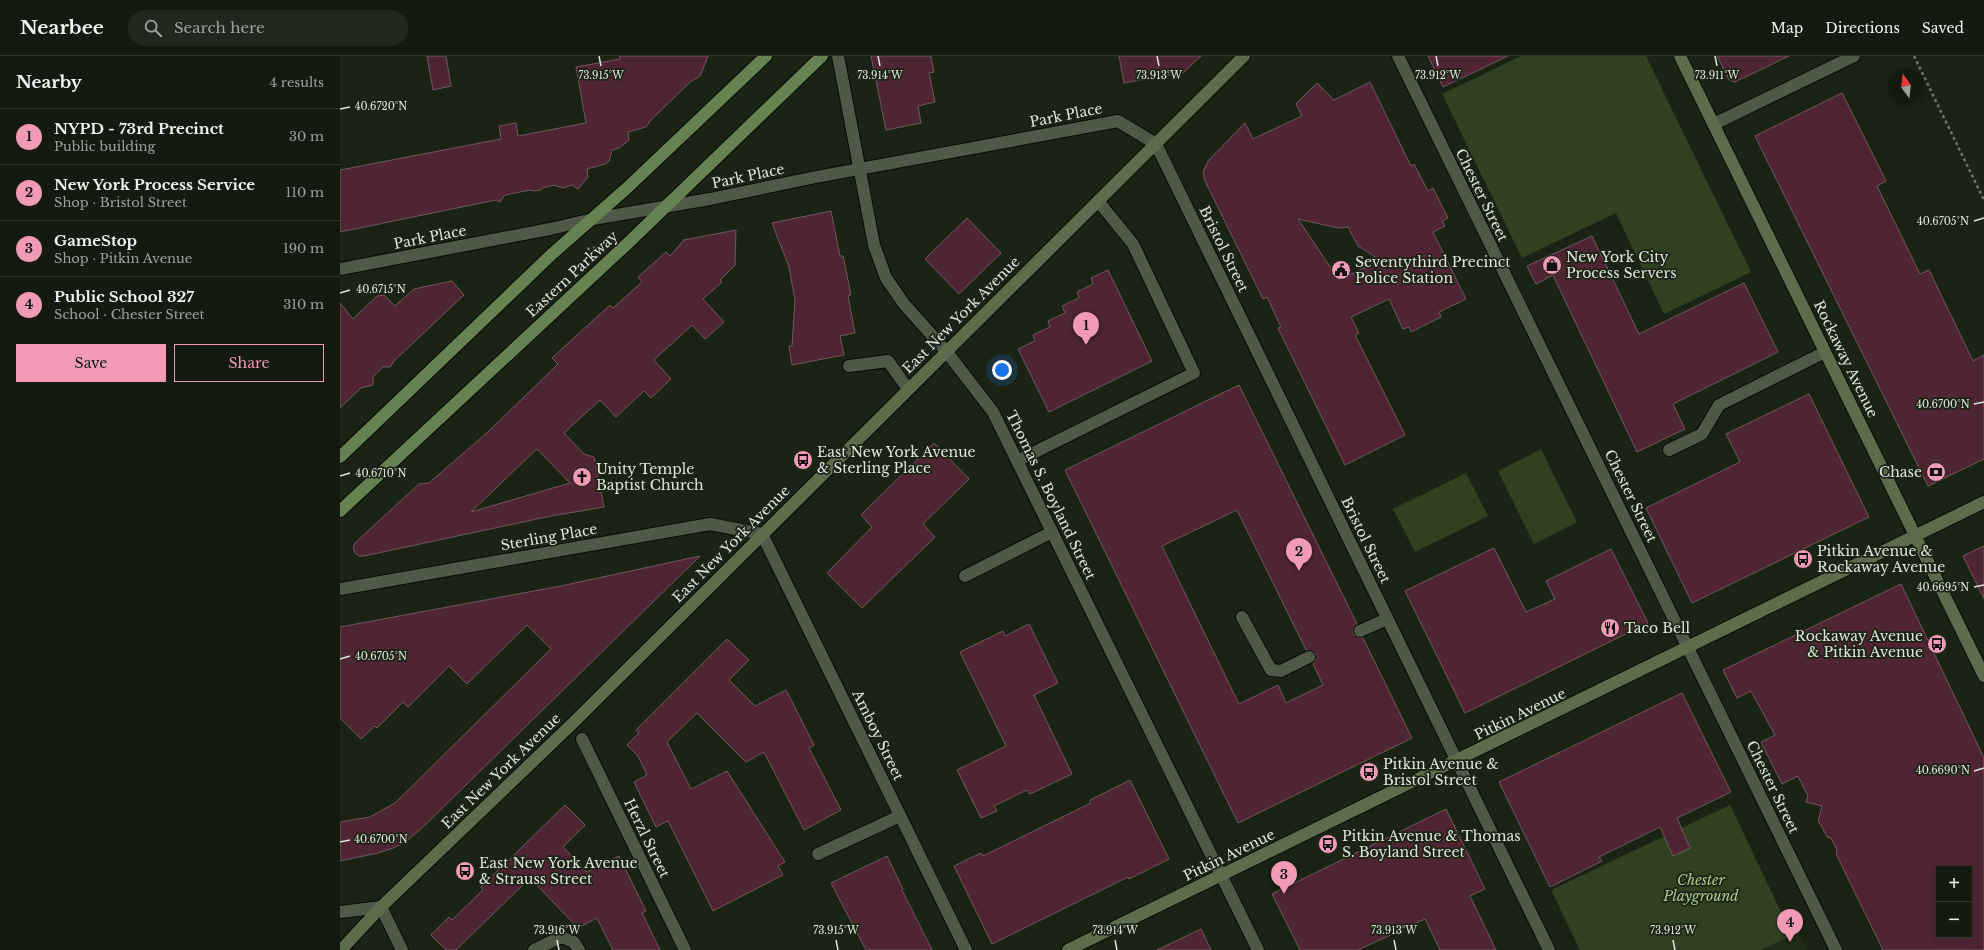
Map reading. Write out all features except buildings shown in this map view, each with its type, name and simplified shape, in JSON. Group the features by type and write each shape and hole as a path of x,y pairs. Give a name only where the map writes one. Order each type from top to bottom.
{"main road":[{"name":"Eastern Parkway","path":"340,457 552,254 593,219 766,56"},
{"name":"Eastern Parkway","path":"340,511 627,244 664,206 822,56"}],"street":[{"name":"Thomas S. Boyland Street","path":"838,56 874,245 886,278 904,304 946,351 994,412 1258,950"},
{"name":"East New York Avenue","path":"340,950 381,907 574,722 1244,56"},
{"name":"Chester Street","path":"1398,56 1836,950"},
{"name":"Rockaway Avenue","path":"1680,56 1984,676"},
{"path":"1714,124 1854,56"},
{"name":"Park Place","path":"340,269 550,229 593,219 710,199 1118,121 1156,144"},
{"name":"Bristol Street","path":"1156,144 1549,950"},
{"path":"1017,461 1194,373 1133,244 1098,201"},
{"path":"1669,450 1702,434 1719,405 1825,352"},
{"path":"849,366 888,360 908,389"},
{"name":"Pitkin Avenue","path":"1068,950 1456,762 1984,502"},
{"name":"Sterling Place","path":"340,589 710,524 762,534"},
{"path":"965,576 1052,532"},
{"name":"Amboy Street","path":"762,534 966,950"},
{"path":"1242,617 1271,670 1281,671 1309,656"},
{"path":"1360,632 1387,619"},
{"name":"Herzl Street","path":"582,739 684,950"},
{"path":"818,854 900,816"},
{"path":"340,912 381,907 402,950"},
{"path":"534,950 560,937 574,942 579,950"}],"path":[{"path":"1914,56 1984,200"},
{"path":"587,249 599,247"}],"shaded area":[{"path":"1799,932 1807,950 1761,950"}],"green space":[{"path":"1521,56 1646,56 1751,272 1664,314 1616,213 1522,258 1442,94"},
{"path":"1541,449 1577,522 1534,544 1498,471"},
{"path":"1466,473 1488,516 1415,552 1393,509"},
{"name":"Chester Playground","path":"1730,805 1792,935 1761,950 1580,950 1551,890"}],"place":[{"name":"New York City Process Servers","path":"1552,265"},
{"name":"Seventythird Precinct Police Station","path":"1341,270"},
{"name":"NYPD - 73rd Precinct","path":"1086,345"},
{"name":"East New York Avenue & Sterling Place","path":"803,460"},
{"name":"Chase","path":"1936,472"},
{"name":"Unity Temple Baptist Church","path":"582,477"},
{"name":"Pitkin Avenue & Rockaway Avenue","path":"1803,559"},
{"name":"New York Process Service","path":"1299,571"},
{"name":"Taco Bell","path":"1610,628"},
{"name":"Rockaway Avenue & Pitkin Avenue","path":"1937,644"},
{"name":"Pitkin Avenue & Bristol Street","path":"1369,772"},
{"name":"Pitkin Avenue & Thomas S. Boyland Street","path":"1328,844"},
{"name":"East New York Avenue & Strauss Street","path":"465,871"},
{"name":"GameStop","path":"1284,894"},
{"name":"Public School 327","path":"1790,942"}]}
